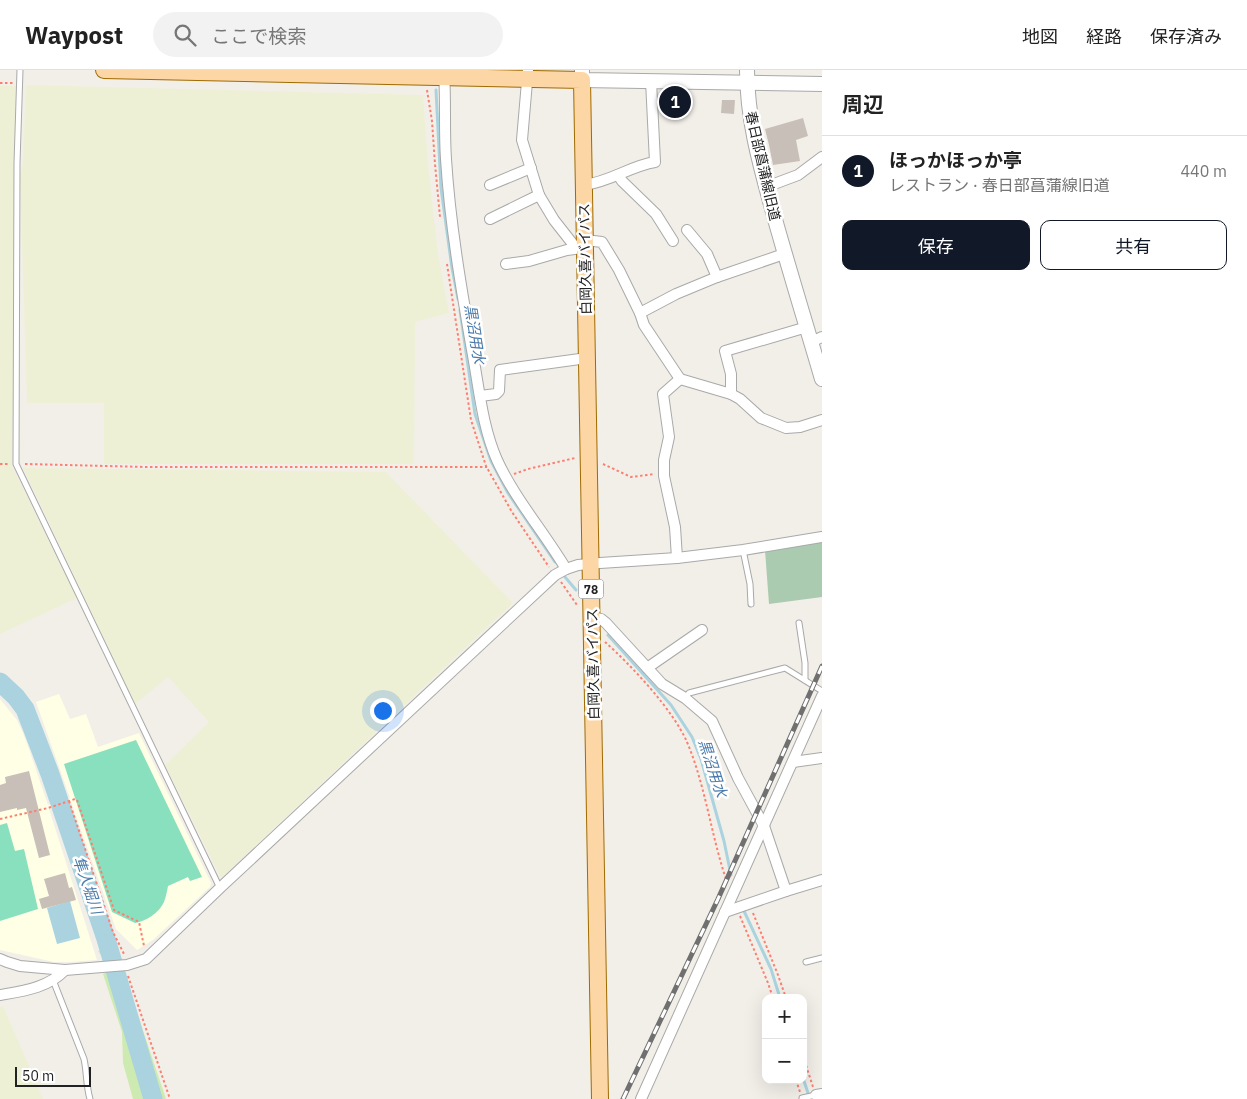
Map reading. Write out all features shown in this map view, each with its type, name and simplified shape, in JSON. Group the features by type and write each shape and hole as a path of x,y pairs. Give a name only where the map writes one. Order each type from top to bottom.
{"main road":[{"path":"104,70 582,75"},
{"name":"白岡久喜バイパス","path":"582,75 584,185 582,246 587,358 600,1099"}],"street":[{"path":"444,73 446,158 452,226 488,436 506,478 566,569"},
{"path":"527,74 522,140 539,195 554,220 582,246"},
{"path":"582,75 646,77 747,76 822,84"},
{"name":"春日部菖蒲線旧道","path":"747,76 751,126 766,187 784,254 807,327 817,340 822,378"},
{"path":"584,185 596,184 643,164 655,162 646,77"},
{"path":"766,187 798,175 822,157"},
{"path":"490,185 531,168"},
{"path":"618,175 656,214 673,241"},
{"path":"490,219 539,195"},
{"path":"687,230 707,254 716,277"},
{"path":"506,264 529,261 602,242 619,270 644,325 680,379 731,394 740,399 761,418 786,428 800,427 822,420"},
{"path":"640,313 676,294 716,277 784,254"},
{"path":"731,394 731,374 725,351 807,327"},
{"path":"480,396 496,394 499,391 500,370 587,358"},
{"path":"677,558 675,527 664,472 664,460 669,437 663,394 680,379"},
{"path":"0,959 20,966 64,970 126,966 146,959 555,575 566,569 578,565 677,558 743,550 822,537"},
{"path":"592,617 601,619 606,623 662,684 685,698 712,721 738,778 764,826 786,890"},
{"path":"647,668 702,630"},
{"path":"641,1099 822,696"},
{"path":"793,762 822,758"},
{"path":"725,912 786,890 822,880"},
{"path":"0,995 38,987 53,980 64,970"}],"lane":[{"path":"20,70 17,163 16,464 221,887"},
{"path":"743,550 750,584 751,604"},
{"path":"799,622 805,663 805,680"},
{"path":"685,698 689,692 785,668 822,691"},
{"path":"806,962 822,958"},
{"path":"53,980 84,1059 90,1099"},
{"path":"803,1098 817,1093"}],"path":[{"path":"0,82 19,83"},
{"path":"506,478 535,467 589,457 631,477 664,472"},
{"path":"16,464 146,467 487,467"},
{"path":"560,581 579,606"},
{"path":"601,641 606,642 656,696 686,740 693,757 727,883"},
{"path":"0,819 77,800 114,910 139,922 144,946 147,949"},
{"path":"69,801 113,932 124,952 128,975 170,1099"},
{"path":"737,908 772,994"},
{"path":"752,909 785,994"},
{"path":"807,1067 817,1093"},
{"path":"798,1084 803,1098"}],"shaded area":[{"path":"26,85 423,95 428,165 438,254 449,313 415,322 414,464 104,464 104,403 27,403 20,175 23,163"},
{"path":"0,86 17,86 12,466 77,598 0,634"},
{"path":"23,468 386,472 513,603 221,878 165,765 209,722 168,677 135,704"},
{"path":"822,542 822,597 769,604 765,550"},
{"path":"59,694 70,719 86,714 98,747 139,733 211,883 210,887 153,940 137,950 116,929 71,802 49,809 97,960 54,962 0,950 0,699 17,720 23,733 48,805 70,798 36,702"},
{"path":"3,1006 43,1099 0,1099 0,1007"}],"green space":[{"path":"136,740 202,877 190,881 188,877 168,886 164,902 159,910 148,918 135,923 112,912 64,764"},
{"path":"7,823 15,851 24,849 38,909 0,921 0,825"},
{"path":"114,948 166,1099 133,1099 123,1063 122,1032 103,974 106,972 104,959 98,951"}],"water":[{"path":"70,901 80,938 57,944 47,908"}],"building":[{"path":"661,96 690,97 690,109 661,108"},
{"path":"722,100 735,100 734,114 721,113"},
{"path":"803,118 808,136 796,140 800,161 773,165 765,129"},
{"path":"29,771 50,855 39,858 26,808 0,812 0,785 6,783 5,777"},
{"path":"65,873 69,888 72,887 76,900 42,909 39,899 49,896 44,879"}],"waterway":[{"name":"黒沼用水","path":"436,90 441,188 458,299"},
{"name":"黒沼用水","path":"460,310 475,414 491,461 508,493 555,562"},
{"name":"黒沼用水","path":"565,577 576,590"},
{"name":"黒沼用水","path":"608,635 671,705 692,737 701,759 724,841 731,875"},
{"name":"隼人堀川","path":"0,682 16,697 25,709 50,774 106,939 153,1099"},
{"name":"黒沼用水","path":"744,911 771,969 779,994"},
{"name":"黒沼用水","path":"805,1084 810,1099"}],"railway":[{"path":"623,1099 718,899 822,666"}],"place":[{"name":"ほっかほっか亭","path":"675,102"}]}
